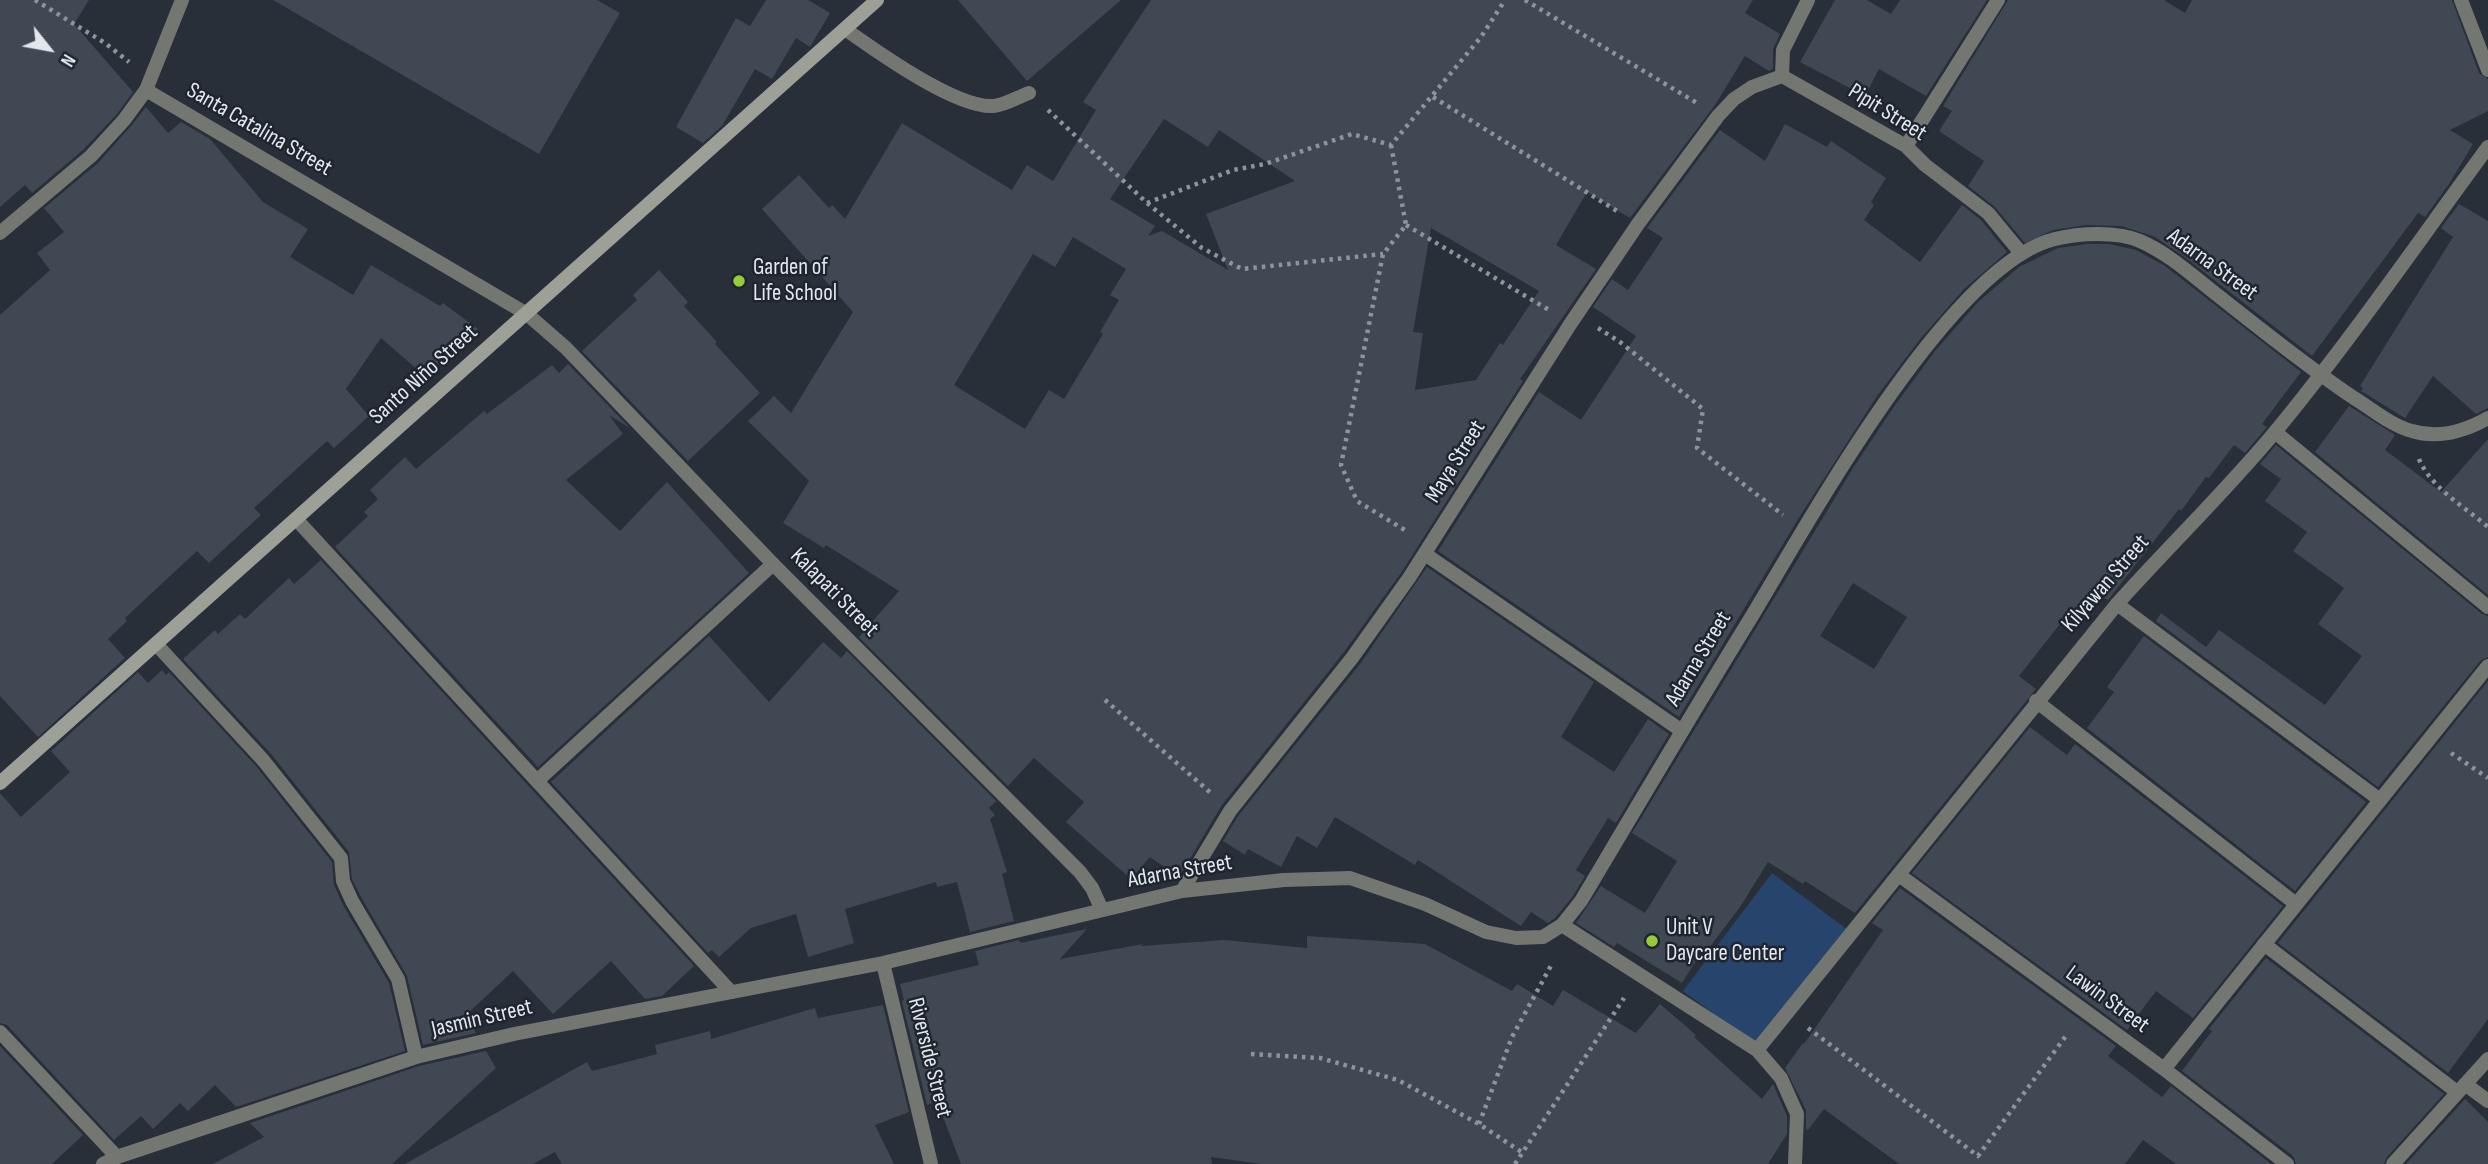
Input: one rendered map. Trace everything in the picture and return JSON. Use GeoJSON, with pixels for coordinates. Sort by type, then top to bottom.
{"type":"FeatureCollection","features":[{"type":"Feature","properties":{"kind":"main road","name":"Santo Niño Street"},"geometry":{"type":"LineString","coordinates":[[0,783],[877,0]]}},
{"type":"Feature","properties":{"kind":"street"},"geometry":{"type":"LineString","coordinates":[[0,233],[91,156],[124,120],[146,90],[182,0]]}},
{"type":"Feature","properties":{"kind":"street"},"geometry":{"type":"LineString","coordinates":[[1782,76],[1783,50],[1808,0]]}},
{"type":"Feature","properties":{"kind":"street"},"geometry":{"type":"LineString","coordinates":[[1906,146],[1998,0]]}},
{"type":"Feature","properties":{"kind":"street"},"geometry":{"type":"LineString","coordinates":[[2461,0],[2488,70]]}},
{"type":"Feature","properties":{"kind":"street"},"geometry":{"type":"LineString","coordinates":[[845,29],[879,53],[963,102],[996,106],[1029,93]]}},
{"type":"Feature","properties":{"kind":"street","name":"Maya Street"},"geometry":{"type":"LineString","coordinates":[[1182,891],[1230,811],[1352,658],[1425,554],[1574,318],[1638,224],[1718,116],[1734,99],[1752,87],[1782,76]]}},
{"type":"Feature","properties":{"kind":"street","name":"Pipit Street"},"geometry":{"type":"LineString","coordinates":[[1782,76],[1906,146],[1925,165],[1988,213],[2021,253]]}},
{"type":"Feature","properties":{"kind":"street","name":"Santa Catalina Street"},"geometry":{"type":"LineString","coordinates":[[146,90],[527,314]]}},
{"type":"Feature","properties":{"kind":"street","name":"Kilyawan Street"},"geometry":{"type":"LineString","coordinates":[[1757,1050],[2036,701],[2117,604],[2275,432],[2488,147]]}},
{"type":"Feature","properties":{"kind":"street","name":"Adarna Street"},"geometry":{"type":"LineString","coordinates":[[883,963],[1182,891],[1284,880],[1350,878],[1425,904],[1486,932],[1516,939],[1543,937],[1562,925],[1581,901],[1866,430],[1919,356],[1972,294],[2021,253],[2054,239],[2098,233],[2139,240],[2179,265],[2320,375],[2383,417],[2411,431],[2439,434],[2463,430],[2488,418]]}},
{"type":"Feature","properties":{"kind":"street","name":"Kalapati Street"},"geometry":{"type":"LineString","coordinates":[[527,314],[566,348],[773,564],[1080,872],[1092,888],[1102,910]]}},
{"type":"Feature","properties":{"kind":"street"},"geometry":{"type":"LineString","coordinates":[[2275,432],[2488,607]]}},
{"type":"Feature","properties":{"kind":"street"},"geometry":{"type":"LineString","coordinates":[[296,519],[731,992]]}},
{"type":"Feature","properties":{"kind":"street"},"geometry":{"type":"LineString","coordinates":[[1425,554],[1682,731]]}},
{"type":"Feature","properties":{"kind":"street"},"geometry":{"type":"LineString","coordinates":[[537,781],[773,564]]}},
{"type":"Feature","properties":{"kind":"street"},"geometry":{"type":"LineString","coordinates":[[2117,604],[2380,800]]}},
{"type":"Feature","properties":{"kind":"street"},"geometry":{"type":"LineString","coordinates":[[156,644],[263,760],[341,858],[343,881],[352,901],[398,978],[416,1057]]}},
{"type":"Feature","properties":{"kind":"street"},"geometry":{"type":"LineString","coordinates":[[2164,1069],[2488,666]]}},
{"type":"Feature","properties":{"kind":"street"},"geometry":{"type":"LineString","coordinates":[[2036,701],[2296,904]]}},
{"type":"Feature","properties":{"kind":"street","name":"Lawin Street"},"geometry":{"type":"LineString","coordinates":[[1899,875],[2164,1069],[2287,1164]]}},
{"type":"Feature","properties":{"kind":"street"},"geometry":{"type":"LineString","coordinates":[[1562,925],[1757,1050],[1781,1078],[1797,1114],[1795,1164]]}},
{"type":"Feature","properties":{"kind":"street"},"geometry":{"type":"LineString","coordinates":[[2264,944],[2461,1088],[2488,1101]]}},
{"type":"Feature","properties":{"kind":"street","name":"Jasmin Street"},"geometry":{"type":"LineString","coordinates":[[103,1164],[416,1057],[514,1034],[883,963]]}},
{"type":"Feature","properties":{"kind":"street","name":"Riverside Street"},"geometry":{"type":"LineString","coordinates":[[883,963],[931,1164]]}},
{"type":"Feature","properties":{"kind":"street"},"geometry":{"type":"LineString","coordinates":[[0,1032],[117,1157]]}},
{"type":"Feature","properties":{"kind":"street"},"geometry":{"type":"LineString","coordinates":[[2393,1164],[2488,1059]]}},
{"type":"Feature","properties":{"kind":"path"},"geometry":{"type":"LineString","coordinates":[[35,0],[128,60],[146,90]]}},
{"type":"Feature","properties":{"kind":"path"},"geometry":{"type":"LineString","coordinates":[[1391,145],[1481,37],[1505,0]]}},
{"type":"Feature","properties":{"kind":"path"},"geometry":{"type":"LineString","coordinates":[[1525,0],[1718,116]]}},
{"type":"Feature","properties":{"kind":"path"},"geometry":{"type":"LineString","coordinates":[[1029,93],[1147,203],[1202,248],[1242,269],[1383,254]]}},
{"type":"Feature","properties":{"kind":"path"},"geometry":{"type":"LineString","coordinates":[[1433,97],[1638,224]]}},
{"type":"Feature","properties":{"kind":"path"},"geometry":{"type":"LineString","coordinates":[[1147,203],[1233,170],[1265,164],[1352,134],[1391,145]]}},
{"type":"Feature","properties":{"kind":"path"},"geometry":{"type":"LineString","coordinates":[[1391,145],[1406,225],[1383,254],[1341,465],[1357,501],[1410,533],[1425,554]]}},
{"type":"Feature","properties":{"kind":"path"},"geometry":{"type":"LineString","coordinates":[[1406,225],[1620,342],[1703,409],[1697,448],[1804,531]]}},
{"type":"Feature","properties":{"kind":"path"},"geometry":{"type":"LineString","coordinates":[[2411,431],[2423,468],[2437,485],[2488,527]]}},
{"type":"Feature","properties":{"kind":"path"},"geometry":{"type":"LineString","coordinates":[[1105,700],[1230,811]]}},
{"type":"Feature","properties":{"kind":"path"},"geometry":{"type":"LineString","coordinates":[[2430,738],[2488,778]]}},
{"type":"Feature","properties":{"kind":"path"},"geometry":{"type":"LineString","coordinates":[[1479,1124],[1512,1037],[1561,949],[1562,925]]}},
{"type":"Feature","properties":{"kind":"path"},"geometry":{"type":"LineString","coordinates":[[1515,1164],[1640,974]]}},
{"type":"Feature","properties":{"kind":"path"},"geometry":{"type":"LineString","coordinates":[[1787,1013],[1978,1156],[2083,1011]]}},
{"type":"Feature","properties":{"kind":"path"},"geometry":{"type":"LineString","coordinates":[[1251,1054],[1320,1058],[1398,1080],[1479,1124],[1523,1153]]}},
{"type":"Feature","properties":{"kind":"shaded area"},"geometry":{"type":"Polygon","coordinates":[[[1772,873],[1848,930],[1760,1048],[1683,991],[1772,873]]]}},
{"type":"Feature","properties":{"kind":"building"},"geometry":{"type":"Polygon","coordinates":[[[0,0],[89,0],[74,24],[133,92],[117,114],[84,149],[32,193],[25,185],[0,207],[0,0]]]}},
{"type":"Feature","properties":{"kind":"building"},"geometry":{"type":"Polygon","coordinates":[[[273,0],[597,0],[620,13],[539,154],[273,0]]]}},
{"type":"Feature","properties":{"kind":"building"},"geometry":{"type":"Polygon","coordinates":[[[766,0],[808,0],[830,13],[810,47],[796,38],[772,79],[755,69],[722,126],[703,143],[676,127],[736,18],[750,26],[766,0]]]}},
{"type":"Feature","properties":{"kind":"building"},"geometry":{"type":"Polygon","coordinates":[[[958,0],[1121,0],[1027,81],[958,0]]]}},
{"type":"Feature","properties":{"kind":"building"},"geometry":{"type":"Polygon","coordinates":[[[1151,0],[1753,0],[1745,13],[1780,34],[1773,49],[1773,69],[1769,71],[1745,56],[1715,105],[1630,218],[1587,192],[1556,245],[1596,269],[1520,379],[1523,381],[1401,573],[1344,652],[1222,805],[1179,877],[1150,857],[1131,879],[1066,822],[1084,802],[1034,758],[1008,786],[859,637],[899,591],[826,545],[824,548],[783,523],[809,481],[748,421],[774,396],[791,413],[853,312],[762,209],[799,175],[829,208],[832,205],[845,219],[902,123],[1012,190],[1027,165],[1053,181],[1096,110],[1083,102],[1151,0]],[[1164,119],[1110,199],[1155,226],[1148,236],[1162,231],[1228,270],[1206,214],[1295,181],[1219,130],[1208,147],[1164,119]],[[1431,228],[1413,332],[1423,333],[1415,390],[1476,380],[1539,291],[1431,228]],[[1073,237],[1055,267],[1033,254],[954,385],[1025,429],[1049,390],[1064,399],[1103,334],[1100,332],[1119,300],[1110,295],[1126,269],[1073,237]]]}},
{"type":"Feature","properties":{"kind":"building"},"geometry":{"type":"Polygon","coordinates":[[[1835,0],[1867,0],[1891,14],[1900,0],[1987,0],[1926,96],[1879,69],[1865,96],[1800,62],[1835,0]]]}},
{"type":"Feature","properties":{"kind":"building"},"geometry":{"type":"Polygon","coordinates":[[[2008,0],[2164,0],[2185,13],[2192,0],[2452,0],[2479,73],[2488,79],[2488,111],[2450,130],[2473,144],[2449,184],[2425,217],[2418,213],[2312,356],[2155,237],[2122,226],[2086,225],[2053,230],[2025,243],[1995,207],[1968,186],[1984,161],[1939,131],[1952,111],[1943,106],[2008,0]]]}},
{"type":"Feature","properties":{"kind":"building"},"geometry":{"type":"Polygon","coordinates":[[[146,107],[168,133],[181,122],[210,139],[263,202],[308,229],[290,257],[353,295],[371,265],[440,306],[443,303],[478,329],[426,377],[381,338],[346,389],[369,416],[334,448],[327,441],[254,508],[261,515],[209,563],[197,551],[125,618],[127,621],[108,639],[125,658],[38,737],[0,696],[0,315],[50,270],[37,253],[64,232],[44,208],[98,163],[146,107]]]}},
{"type":"Feature","properties":{"kind":"building"},"geometry":{"type":"Polygon","coordinates":[[[1785,124],[1827,147],[1831,141],[1886,178],[1871,202],[1874,205],[1864,220],[1920,262],[1962,205],[1981,220],[2007,252],[1964,289],[1921,338],[1877,396],[1800,516],[1679,717],[1438,551],[1539,392],[1581,420],[1636,336],[1593,307],[1612,279],[1628,290],[1663,238],[1647,228],[1720,130],[1765,161],[1785,124]]]}},
{"type":"Feature","properties":{"kind":"building"},"geometry":{"type":"Polygon","coordinates":[[[2459,204],[2488,221],[2488,408],[2476,414],[2433,376],[2405,418],[2361,391],[2363,388],[2360,386],[2453,237],[2441,228],[2459,204]]]}},
{"type":"Feature","properties":{"kind":"building"},"geometry":{"type":"Polygon","coordinates":[[[2109,244],[2136,250],[2165,266],[2301,372],[2262,424],[2267,427],[2245,453],[2234,445],[2181,511],[2179,509],[2108,600],[2096,592],[2068,630],[2060,624],[2019,676],[2036,689],[1855,913],[1805,881],[1803,884],[1768,862],[1740,907],[1709,948],[1705,946],[1682,983],[1617,943],[1614,947],[1576,923],[1601,886],[1645,913],[1677,861],[1632,833],[1853,468],[1935,351],[1978,302],[2019,267],[2058,248],[2109,244]],[[1853,583],[1820,636],[1874,669],[1907,617],[1853,583]]]}},
{"type":"Feature","properties":{"kind":"building"},"geometry":{"type":"Polygon","coordinates":[[[659,270],[688,302],[684,306],[717,342],[715,344],[760,393],[688,461],[582,351],[637,300],[633,295],[659,270]]]}},
{"type":"Feature","properties":{"kind":"building"},"geometry":{"type":"Polygon","coordinates":[[[568,364],[630,428],[609,415],[623,434],[566,480],[620,531],[667,482],[749,573],[538,767],[335,547],[368,516],[364,512],[378,499],[370,490],[405,457],[416,469],[484,411],[487,414],[552,365],[559,373],[568,364]]]}},
{"type":"Feature","properties":{"kind":"building"},"geometry":{"type":"Polygon","coordinates":[[[2349,406],[2395,435],[2385,450],[2441,492],[2488,439],[2488,595],[2315,452],[2349,406]]]}},
{"type":"Feature","properties":{"kind":"building"},"geometry":{"type":"Polygon","coordinates":[[[2276,445],[2482,614],[2488,616],[2488,657],[2481,660],[2378,787],[2156,621],[2161,613],[2206,647],[2219,630],[2325,705],[2362,656],[2318,624],[2344,588],[2293,551],[2307,532],[2265,501],[2281,479],[2260,464],[2276,445]]]}},
{"type":"Feature","properties":{"kind":"building"},"geometry":{"type":"Polygon","coordinates":[[[321,560],[694,966],[662,996],[645,999],[611,961],[553,1014],[513,971],[466,1015],[476,1033],[423,1045],[407,976],[352,879],[349,852],[271,754],[183,659],[215,630],[218,634],[240,614],[245,619],[289,578],[294,584],[321,560]]]}},
{"type":"Feature","properties":{"kind":"building"},"geometry":{"type":"Polygon","coordinates":[[[1427,567],[1594,682],[1561,737],[1614,772],[1648,719],[1669,734],[1616,823],[1608,818],[1576,870],[1585,876],[1573,896],[1548,923],[1531,912],[1521,926],[1418,860],[1415,865],[1335,817],[1317,848],[1297,836],[1281,867],[1248,849],[1245,855],[1223,841],[1238,816],[1360,664],[1427,567]]]}},
{"type":"Feature","properties":{"kind":"building"},"geometry":{"type":"Polygon","coordinates":[[[709,636],[769,702],[823,642],[841,658],[847,651],[996,801],[989,808],[995,815],[990,819],[1007,872],[1002,874],[1014,921],[970,932],[957,882],[937,887],[936,882],[845,909],[854,943],[808,957],[796,914],[751,928],[719,957],[712,950],[708,953],[551,782],[709,636]]]}},
{"type":"Feature","properties":{"kind":"building"},"geometry":{"type":"Polygon","coordinates":[[[2144,636],[2366,802],[2295,891],[2087,728],[2114,692],[2107,687],[2144,636]]]}},
{"type":"Feature","properties":{"kind":"building"},"geometry":{"type":"Polygon","coordinates":[[[162,670],[166,675],[169,672],[256,766],[332,862],[334,885],[343,905],[389,983],[405,1051],[236,1107],[215,1085],[188,1111],[180,1103],[153,1129],[141,1116],[114,1140],[7,1025],[0,1023],[0,793],[21,817],[70,772],[51,751],[138,672],[148,683],[162,670]]]}},
{"type":"Feature","properties":{"kind":"building"},"geometry":{"type":"Polygon","coordinates":[[[2488,681],[2488,1019],[2448,1073],[2278,943],[2488,681]]]}},
{"type":"Feature","properties":{"kind":"building"},"geometry":{"type":"Polygon","coordinates":[[[2030,727],[2067,755],[2075,744],[2283,906],[2193,1018],[2156,991],[2127,1030],[1912,873],[2030,727]]]}},
{"type":"Feature","properties":{"kind":"building"},"geometry":{"type":"Polygon","coordinates":[[[1900,888],[2116,1046],[2108,1056],[2162,1097],[2171,1086],[2271,1164],[2176,1164],[2143,1140],[2125,1164],[1899,1164],[1824,1109],[1808,1130],[1806,1129],[1806,1110],[1785,1068],[1883,930],[1872,923],[1900,888]]]}},
{"type":"Feature","properties":{"kind":"building"},"geometry":{"type":"Polygon","coordinates":[[[1087,929],[1060,959],[1143,944],[1141,946],[1224,940],[1307,948],[1307,936],[1425,944],[1512,991],[1517,984],[1553,1006],[1563,990],[1636,1033],[1660,1004],[1762,1099],[1773,1084],[1787,1116],[1787,1134],[1768,1164],[1261,1164],[1211,1157],[1212,1164],[961,1164],[937,1101],[927,1105],[900,984],[979,965],[975,951],[1019,940],[1020,943],[1087,929]]]}},
{"type":"Feature","properties":{"kind":"building"},"geometry":{"type":"Polygon","coordinates":[[[2266,958],[2444,1094],[2386,1158],[2384,1164],[2296,1164],[2293,1156],[2182,1071],[2212,1031],[2209,1029],[2266,958]]]}},
{"type":"Feature","properties":{"kind":"building"},"geometry":{"type":"Polygon","coordinates":[[[883,1005],[909,1112],[875,1125],[894,1164],[562,1164],[555,1152],[533,1164],[405,1164],[587,1062],[592,1071],[657,1054],[655,1045],[710,1031],[711,1039],[815,1008],[818,1018],[883,1005]]]}},
{"type":"Feature","properties":{"kind":"building"},"geometry":{"type":"Polygon","coordinates":[[[0,1046],[83,1135],[52,1164],[0,1164],[0,1046]]]}},
{"type":"Feature","properties":{"kind":"building"},"geometry":{"type":"Polygon","coordinates":[[[486,1051],[496,1068],[392,1164],[213,1164],[264,1137],[250,1123],[419,1066],[486,1051]]]}},
{"type":"Feature","properties":{"kind":"building"},"geometry":{"type":"Polygon","coordinates":[[[2465,1099],[2488,1122],[2488,1164],[2406,1164],[2465,1099]]]}},
{"type":"Feature","properties":{"kind":"place","name":"Garden of Life School"},"geometry":{"type":"Point","coordinates":[739,281]}},
{"type":"Feature","properties":{"kind":"place","name":"Unit V Daycare Center"},"geometry":{"type":"Point","coordinates":[1652,941]}}]}
